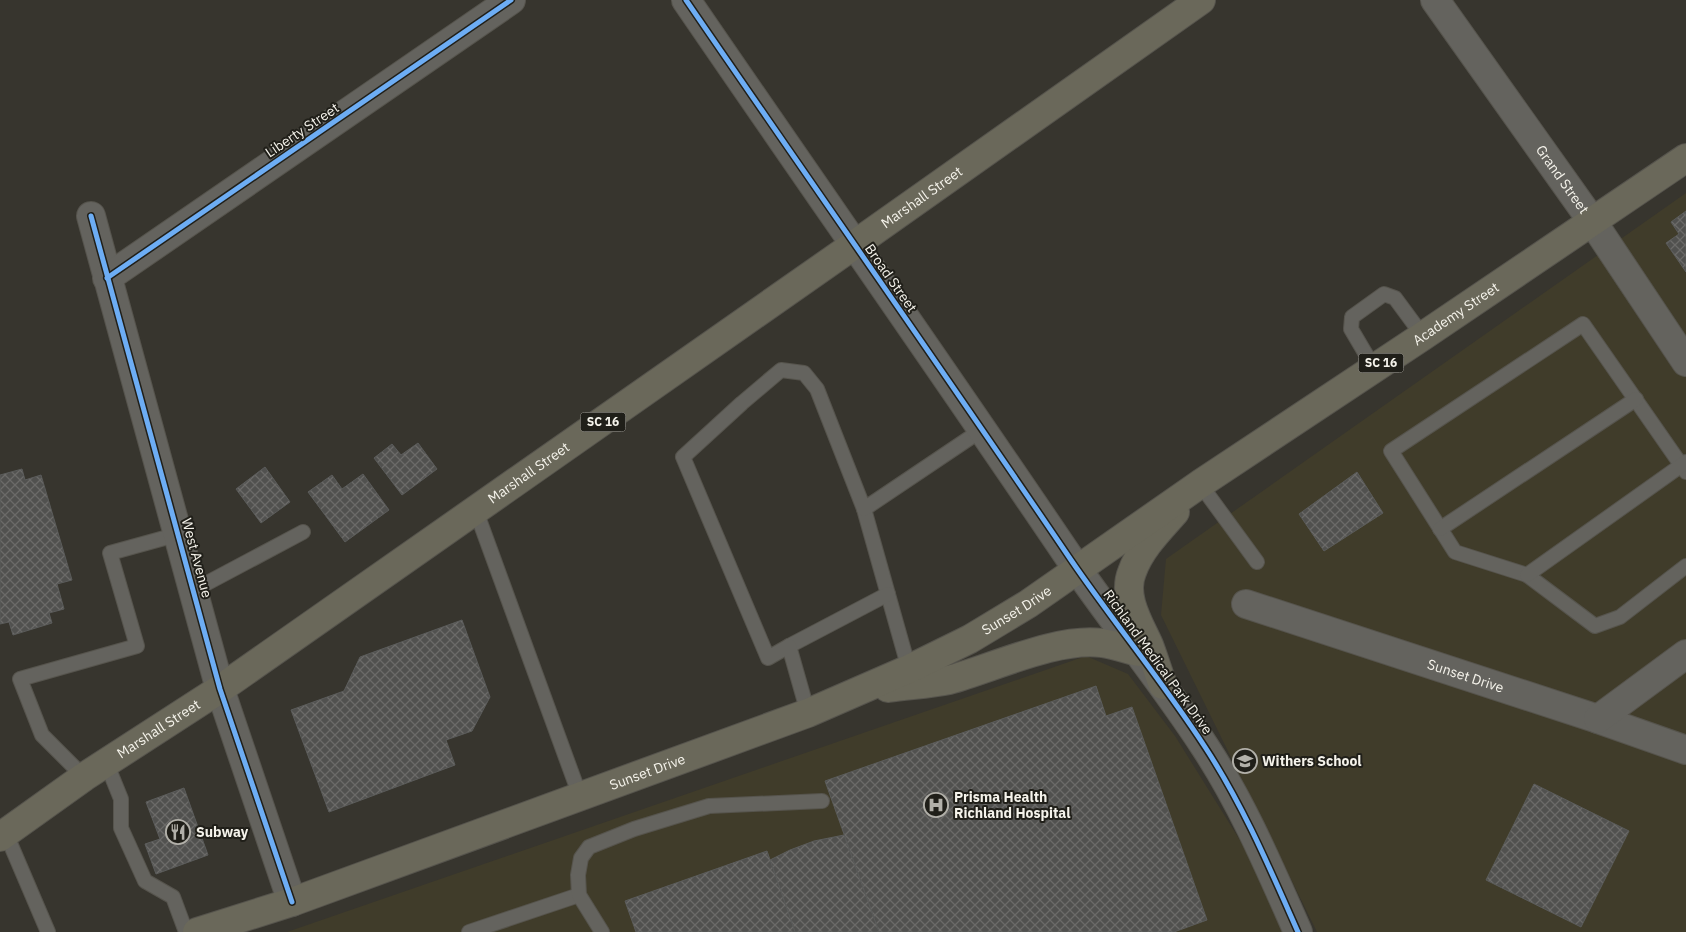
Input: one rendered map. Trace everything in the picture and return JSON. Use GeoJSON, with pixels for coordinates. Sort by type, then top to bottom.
{"type":"FeatureCollection","features":[{"type":"Feature","properties":{"kind":"main road","name":"Marshall Street"},"geometry":{"type":"LineString","coordinates":[[2,832],[220,689],[1201,0]]}},
{"type":"Feature","properties":{"kind":"main road","name":"Academy Street"},"geometry":{"type":"LineString","coordinates":[[1077,569],[1200,484],[1686,158]]}},
{"type":"Feature","properties":{"kind":"main road"},"geometry":{"type":"LineString","coordinates":[[1163,685],[1132,604],[1129,589],[1131,573],[1139,556],[1200,484]]}},
{"type":"Feature","properties":{"kind":"main road","name":"Sunset Drive"},"geometry":{"type":"LineString","coordinates":[[197,932],[292,902],[808,713],[910,669],[970,638],[1028,604],[1077,569]]}},
{"type":"Feature","properties":{"kind":"main road"},"geometry":{"type":"LineString","coordinates":[[857,692],[949,680],[1056,647],[1080,643],[1101,643],[1139,652]]}},
{"type":"Feature","properties":{"kind":"street","name":"Liberty Street"},"geometry":{"type":"LineString","coordinates":[[106,278],[511,0]]}},
{"type":"Feature","properties":{"kind":"street","name":"Broad Street"},"geometry":{"type":"LineString","coordinates":[[686,0],[983,429],[1077,569]]}},
{"type":"Feature","properties":{"kind":"street","name":"Grand Street"},"geometry":{"type":"LineString","coordinates":[[1435,0],[1592,221],[1686,362]]}},
{"type":"Feature","properties":{"kind":"street","name":"West Avenue"},"geometry":{"type":"LineString","coordinates":[[91,216],[106,278],[179,534],[220,689],[292,902]]}},
{"type":"Feature","properties":{"kind":"street","name":"Richland Medical Park Drive"},"geometry":{"type":"LineString","coordinates":[[1077,569],[1163,685],[1207,749],[1252,827],[1298,932]]}},
{"type":"Feature","properties":{"kind":"street","name":"Sunset Drive"},"geometry":{"type":"LineString","coordinates":[[1246,604],[1598,719],[1686,750]]}},
{"type":"Feature","properties":{"kind":"street"},"geometry":{"type":"LineString","coordinates":[[1598,719],[1686,654]]}},
{"type":"Feature","properties":{"kind":"lane"},"geometry":{"type":"LineString","coordinates":[[1374,368],[1351,329],[1352,317],[1384,294],[1395,298],[1423,336]]}},
{"type":"Feature","properties":{"kind":"lane"},"geometry":{"type":"LineString","coordinates":[[1527,575],[1685,466],[1583,324],[1391,451],[1455,552],[1527,575],[1595,626],[1620,617],[1686,566]]}},
{"type":"Feature","properties":{"kind":"lane"},"geometry":{"type":"LineString","coordinates":[[888,594],[768,658],[683,457],[781,370],[804,373],[817,389],[864,509],[910,669]]}},
{"type":"Feature","properties":{"kind":"lane"},"geometry":{"type":"LineString","coordinates":[[1440,529],[1636,399]]}},
{"type":"Feature","properties":{"kind":"lane"},"geometry":{"type":"LineString","coordinates":[[864,509],[983,429]]}},
{"type":"Feature","properties":{"kind":"lane"},"geometry":{"type":"LineString","coordinates":[[1200,484],[1257,562]]}},
{"type":"Feature","properties":{"kind":"lane"},"geometry":{"type":"LineString","coordinates":[[476,511],[580,796]]}},
{"type":"Feature","properties":{"kind":"lane"},"geometry":{"type":"LineString","coordinates":[[194,590],[303,532]]}},
{"type":"Feature","properties":{"kind":"lane"},"geometry":{"type":"LineString","coordinates":[[84,777],[42,735],[20,679],[137,646],[110,553],[179,534]]}},
{"type":"Feature","properties":{"kind":"lane"},"geometry":{"type":"LineString","coordinates":[[789,646],[808,713]]}},
{"type":"Feature","properties":{"kind":"lane"},"geometry":{"type":"LineString","coordinates":[[106,762],[121,799],[121,828],[145,881],[173,897],[186,932]]}},
{"type":"Feature","properties":{"kind":"lane"},"geometry":{"type":"LineString","coordinates":[[602,932],[579,895],[578,875],[581,858],[589,847],[634,829],[708,806],[822,801]]}},
{"type":"Feature","properties":{"kind":"lane"},"geometry":{"type":"LineString","coordinates":[[2,832],[48,932]]}},
{"type":"Feature","properties":{"kind":"lane"},"geometry":{"type":"LineString","coordinates":[[469,932],[579,895]]}},
{"type":"Feature","properties":{"kind":"shaded area"},"geometry":{"type":"Polygon","coordinates":[[[1686,193],[1686,932],[1317,932],[1161,615],[1166,559],[1686,193]]]}},
{"type":"Feature","properties":{"kind":"shaded area","name":"Prisma Health Richland Hospital"},"geometry":{"type":"Polygon","coordinates":[[[1086,656],[1128,674],[1175,736],[1261,874],[1282,932],[287,932],[1086,656]]]}},
{"type":"Feature","properties":{"kind":"building"},"geometry":{"type":"Polygon","coordinates":[[[1686,211],[1686,272],[1666,243],[1679,234],[1671,222],[1686,211]]]}},
{"type":"Feature","properties":{"kind":"building"},"geometry":{"type":"Polygon","coordinates":[[[418,443],[437,469],[402,495],[374,458],[392,444],[401,455],[418,443]]]}},
{"type":"Feature","properties":{"kind":"building"},"geometry":{"type":"Polygon","coordinates":[[[265,467],[290,502],[261,523],[236,489],[265,467]]]}},
{"type":"Feature","properties":{"kind":"building"},"geometry":{"type":"Polygon","coordinates":[[[22,469],[25,480],[41,475],[72,580],[57,584],[64,609],[49,613],[52,623],[13,635],[9,622],[0,624],[0,475],[22,469]]]}},
{"type":"Feature","properties":{"kind":"building"},"geometry":{"type":"Polygon","coordinates":[[[1357,472],[1383,513],[1324,551],[1299,514],[1357,472]]]}},
{"type":"Feature","properties":{"kind":"building"},"geometry":{"type":"Polygon","coordinates":[[[363,474],[389,510],[345,542],[308,492],[332,475],[342,489],[363,474]]]}},
{"type":"Feature","properties":{"kind":"building"},"geometry":{"type":"Polygon","coordinates":[[[462,620],[490,697],[472,731],[446,740],[455,765],[329,812],[291,710],[344,691],[360,657],[462,620]]]}},
{"type":"Feature","properties":{"kind":"building"},"geometry":{"type":"Polygon","coordinates":[[[1096,686],[1106,716],[1132,707],[1207,920],[1174,932],[879,932],[825,781],[1096,686]]]}},
{"type":"Feature","properties":{"kind":"building"},"geometry":{"type":"Polygon","coordinates":[[[1534,784],[1629,831],[1581,927],[1486,880],[1534,784]]]}},
{"type":"Feature","properties":{"kind":"building"},"geometry":{"type":"Polygon","coordinates":[[[184,788],[208,855],[156,874],[145,844],[160,839],[146,802],[184,788]]]}},
{"type":"Feature","properties":{"kind":"building"},"geometry":{"type":"Polygon","coordinates":[[[844,835],[879,932],[795,932],[770,860],[814,841],[844,835]]]}},
{"type":"Feature","properties":{"kind":"building"},"geometry":{"type":"Polygon","coordinates":[[[767,851],[795,932],[636,932],[625,901],[767,851]]]}},
{"type":"Feature","properties":{"kind":"cycle path"},"geometry":{"type":"LineString","coordinates":[[107,278],[511,0]]}},
{"type":"Feature","properties":{"kind":"cycle path"},"geometry":{"type":"LineString","coordinates":[[686,0],[1071,560],[1205,747],[1244,814],[1298,932]]}},
{"type":"Feature","properties":{"kind":"cycle path"},"geometry":{"type":"LineString","coordinates":[[91,216],[220,689],[292,902]]}},
{"type":"Feature","properties":{"kind":"place","name":"Withers School"},"geometry":{"type":"Point","coordinates":[1245,761]}},
{"type":"Feature","properties":{"kind":"place","name":"Prisma Health Richland Hospital"},"geometry":{"type":"Point","coordinates":[936,805]}},
{"type":"Feature","properties":{"kind":"place","name":"Subway"},"geometry":{"type":"Point","coordinates":[178,832]}}]}
